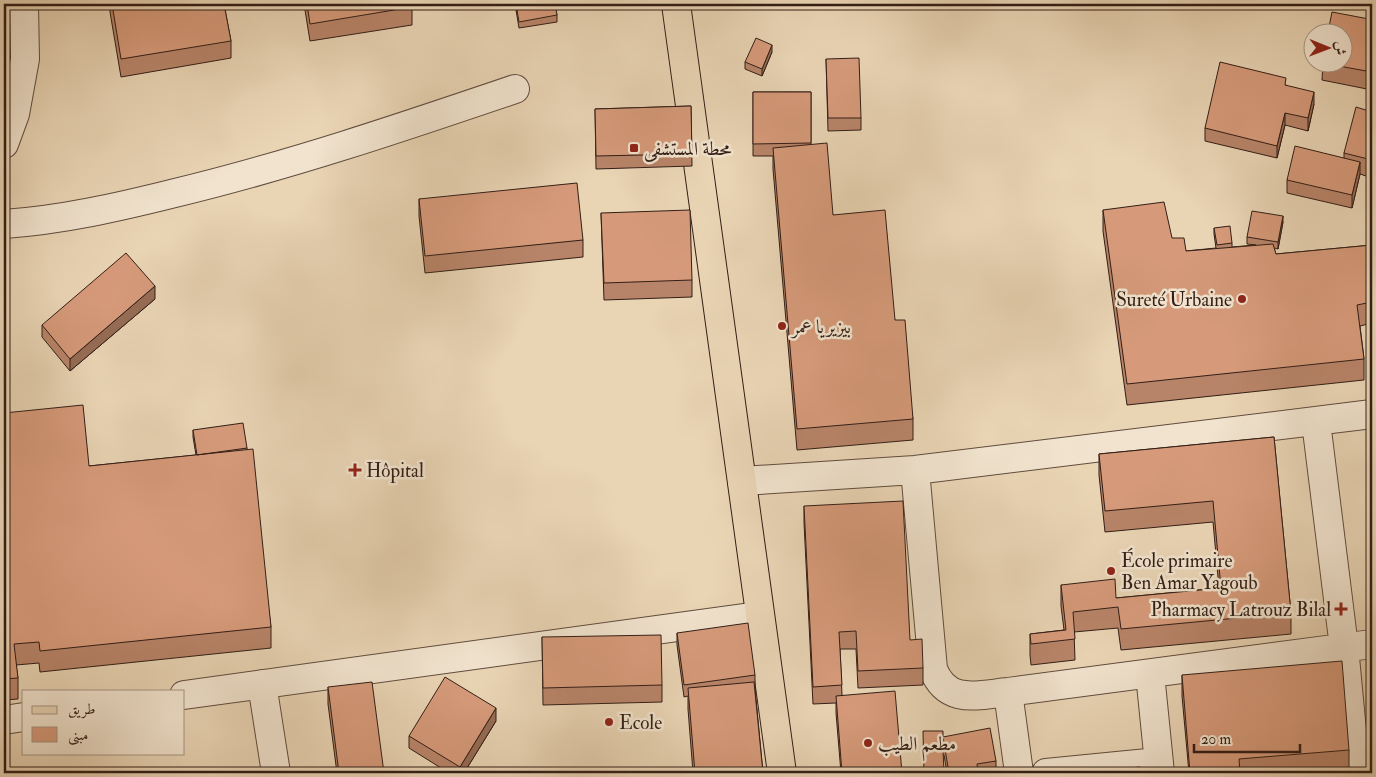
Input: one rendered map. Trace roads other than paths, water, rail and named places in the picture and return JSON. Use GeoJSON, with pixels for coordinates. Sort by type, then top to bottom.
{"type":"FeatureCollection","features":[{"type":"Feature","properties":{"kind":"main road"},"geometry":{"type":"LineString","coordinates":[[676,4],[712,279],[742,481],[758,616],[782,773]]}},
{"type":"Feature","properties":{"kind":"street"},"geometry":{"type":"LineString","coordinates":[[4,144],[15,114],[26,59],[24,4]]}},
{"type":"Feature","properties":{"kind":"street"},"geometry":{"type":"LineString","coordinates":[[4,224],[39,222],[117,206],[252,174],[395,130],[515,89]]}},
{"type":"Feature","properties":{"kind":"street"},"geometry":{"type":"LineString","coordinates":[[742,481],[915,470],[1372,414]]}},
{"type":"Feature","properties":{"kind":"street"},"geometry":{"type":"LineString","coordinates":[[1316,422],[1344,648],[1356,773]]}},
{"type":"Feature","properties":{"kind":"street"},"geometry":{"type":"LineString","coordinates":[[915,470],[932,659],[936,677],[941,685],[958,694],[1008,692],[1372,644]]}},
{"type":"Feature","properties":{"kind":"street"},"geometry":{"type":"LineString","coordinates":[[185,695],[758,616]]}},
{"type":"Feature","properties":{"kind":"street"},"geometry":{"type":"LineString","coordinates":[[1046,773],[1159,768],[1150,674]]}},
{"type":"Feature","properties":{"kind":"street"},"geometry":{"type":"LineString","coordinates":[[262,684],[276,773]]}},
{"type":"Feature","properties":{"kind":"street"},"geometry":{"type":"LineString","coordinates":[[1008,692],[1019,773]]}},
{"type":"Feature","properties":{"kind":"street"},"geometry":{"type":"LineString","coordinates":[[4,720],[22,717]]}},
{"type":"Feature","properties":{"kind":"place","name":"محطة المستشفى"},"geometry":{"type":"Point","coordinates":[634,148]}},
{"type":"Feature","properties":{"kind":"place","name":"Sureté Urbaine"},"geometry":{"type":"Point","coordinates":[1242,299]}},
{"type":"Feature","properties":{"kind":"place","name":"بيزيريا عمر"},"geometry":{"type":"Point","coordinates":[782,326]}},
{"type":"Feature","properties":{"kind":"place","name":"Hôpital"},"geometry":{"type":"Point","coordinates":[355,470]}},
{"type":"Feature","properties":{"kind":"place","name":"École primaire Ben Amar Yagoub"},"geometry":{"type":"Point","coordinates":[1111,571]}},
{"type":"Feature","properties":{"kind":"place","name":"Pharmacy Latrouz Bilal"},"geometry":{"type":"Point","coordinates":[1341,609]}},
{"type":"Feature","properties":{"kind":"place","name":"Ecole"},"geometry":{"type":"Point","coordinates":[609,722]}},
{"type":"Feature","properties":{"kind":"place","name":"مطعم الطيب"},"geometry":{"type":"Point","coordinates":[868,743]}}]}
